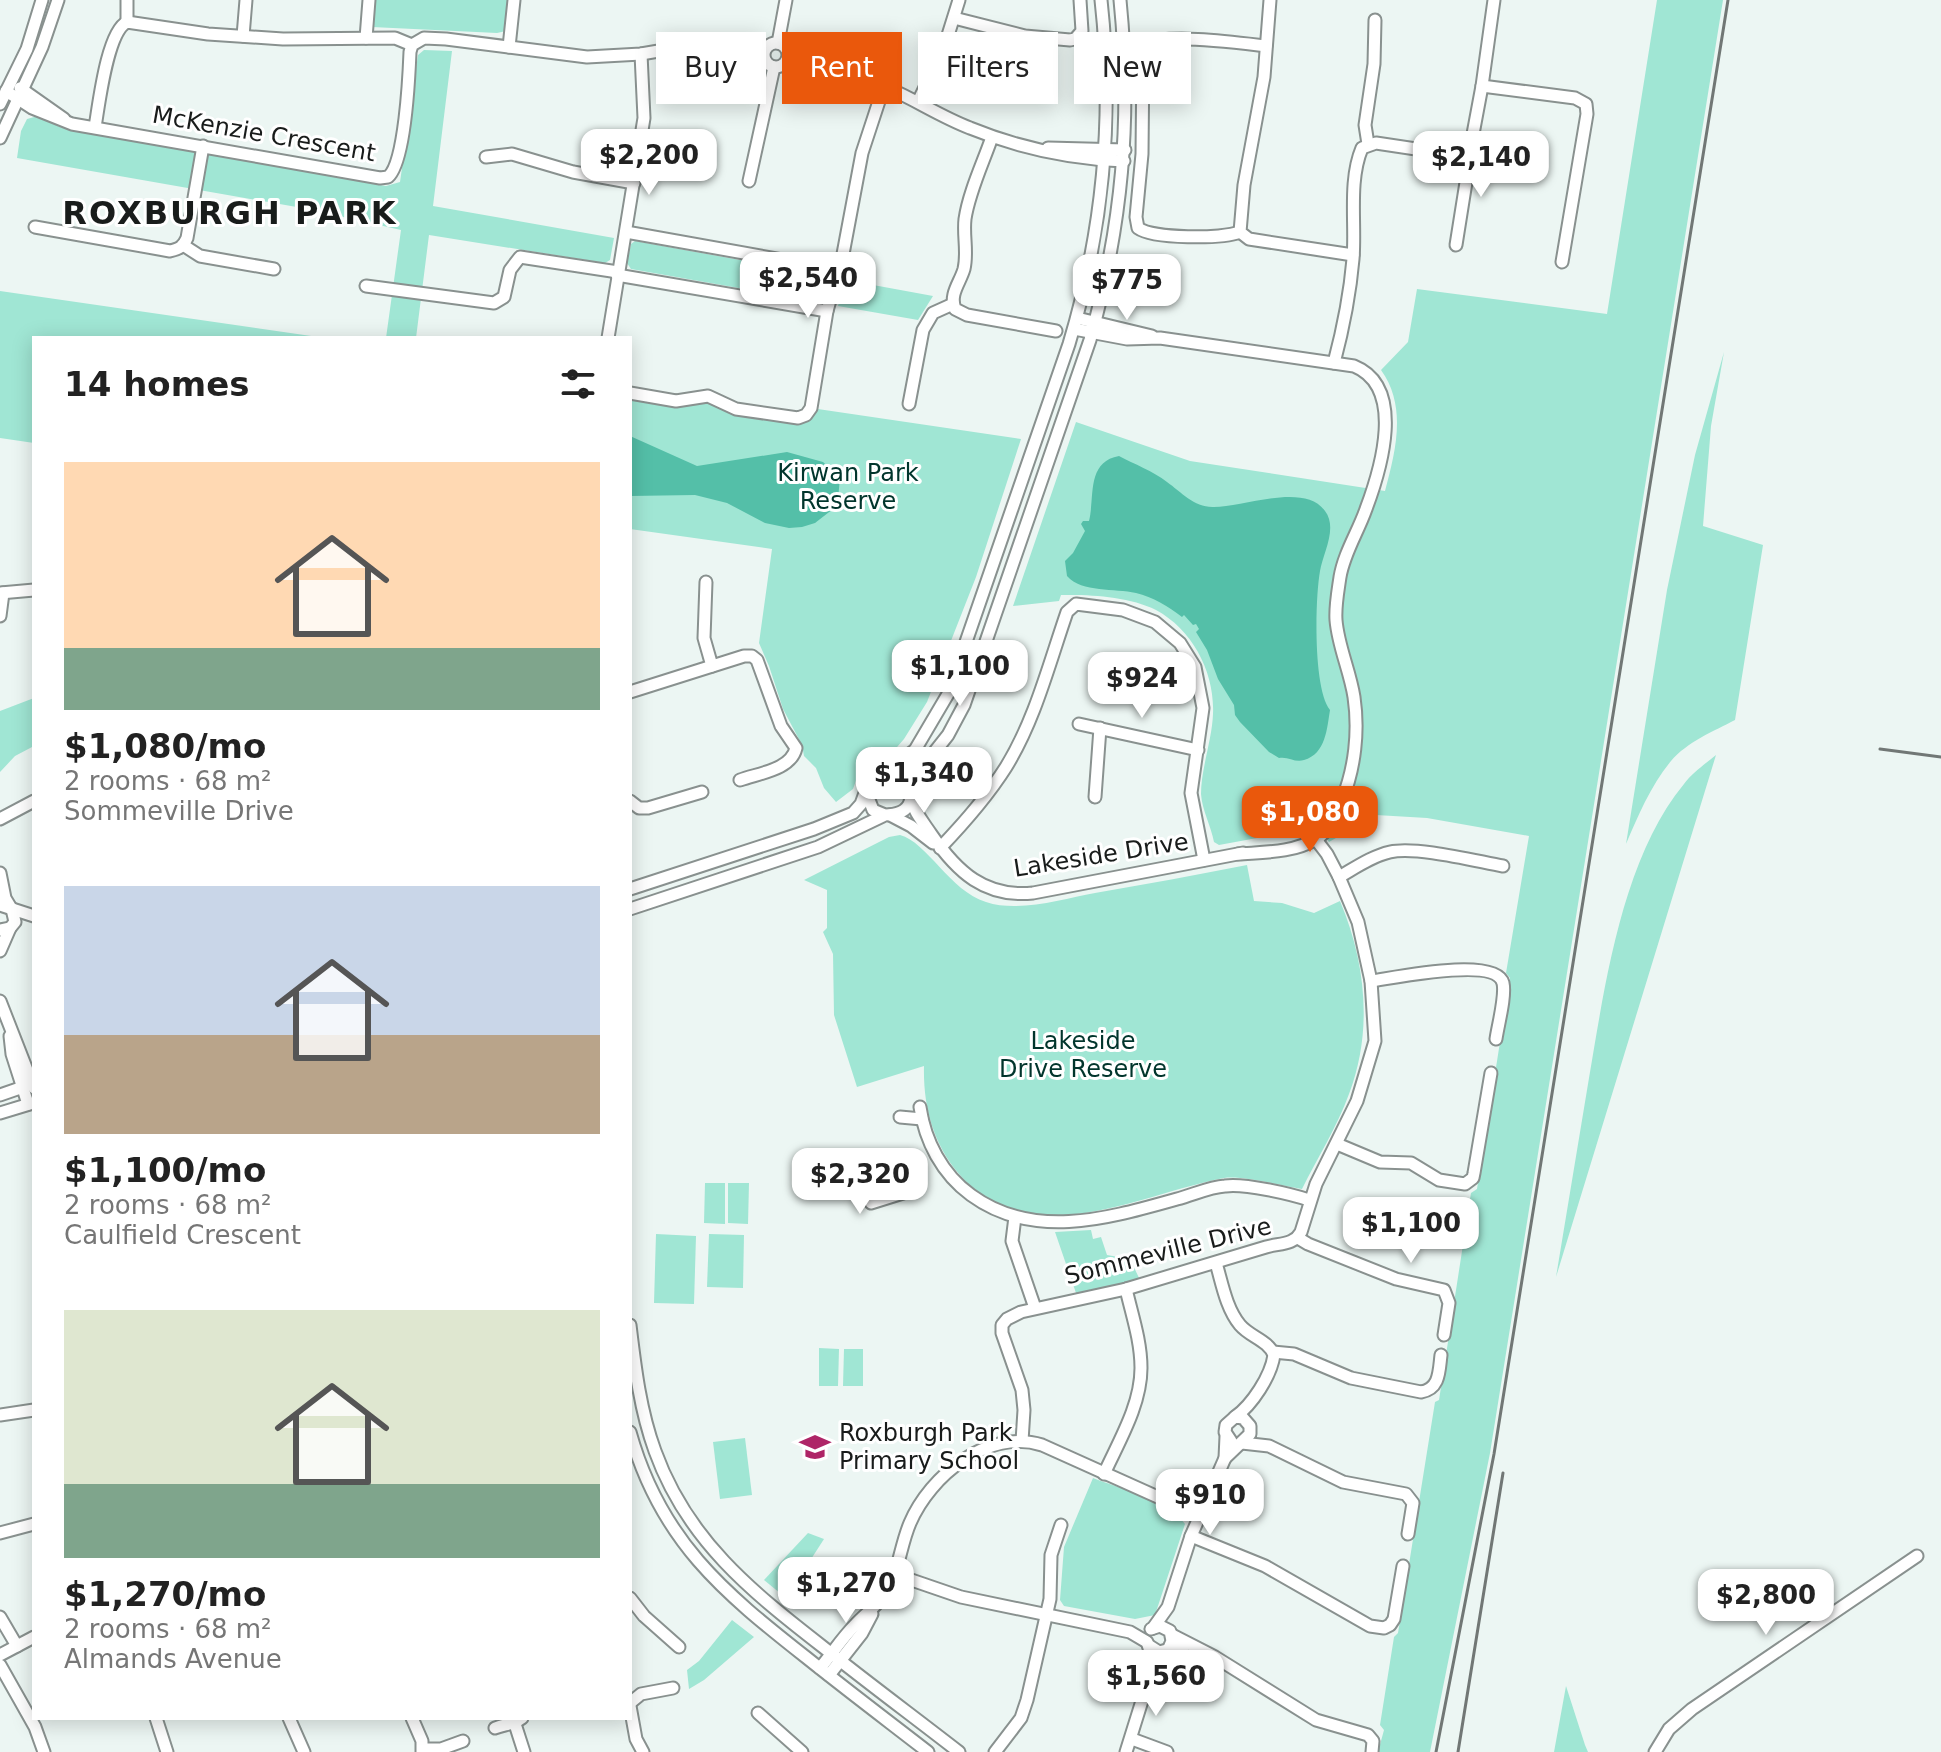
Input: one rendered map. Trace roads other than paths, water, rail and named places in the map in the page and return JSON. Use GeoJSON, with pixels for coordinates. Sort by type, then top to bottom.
{"type":"FeatureCollection","features":[{"type":"Feature","properties":{"kind":"street"},"geometry":{"type":"LineString","coordinates":[[0,104],[27,49],[42,0]]}},
{"type":"Feature","properties":{"kind":"street"},"geometry":{"type":"LineString","coordinates":[[0,138],[23,90],[58,0]]}},
{"type":"Feature","properties":{"kind":"street"},"geometry":{"type":"LineString","coordinates":[[95,127],[118,30],[127,22],[127,0]]}},
{"type":"Feature","properties":{"kind":"street"},"geometry":{"type":"LineString","coordinates":[[243,36],[246,0]]}},
{"type":"Feature","properties":{"kind":"street"},"geometry":{"type":"LineString","coordinates":[[366,38],[369,0]]}},
{"type":"Feature","properties":{"kind":"street"},"geometry":{"type":"LineString","coordinates":[[509,47],[514,0]]}},
{"type":"Feature","properties":{"kind":"street"},"geometry":{"type":"LineString","coordinates":[[778,43],[786,0]]}},
{"type":"Feature","properties":{"kind":"street"},"geometry":{"type":"LineString","coordinates":[[949,32],[959,0]]}},
{"type":"Feature","properties":{"kind":"street"},"geometry":{"type":"LineString","coordinates":[[954,18],[1025,36],[1070,40],[1082,31],[1080,0]]}},
{"type":"Feature","properties":{"kind":"street"},"geometry":{"type":"LineString","coordinates":[[632,888],[814,829],[853,813],[861,804],[872,778],[915,750],[933,723],[948,694],[987,585],[1076,323],[1094,252],[1105,155],[1106,59],[1101,0]]}},
{"type":"Feature","properties":{"kind":"street"},"geometry":{"type":"LineString","coordinates":[[632,908],[818,847],[903,809],[929,759],[948,735],[964,705],[1094,328],[1113,246],[1124,156],[1125,70],[1120,0]]}},
{"type":"Feature","properties":{"kind":"street"},"geometry":{"type":"LineString","coordinates":[[1240,232],[1244,185],[1261,98],[1270,0]]}},
{"type":"Feature","properties":{"kind":"street"},"geometry":{"type":"LineString","coordinates":[[1334,363],[1343,326],[1353,255],[1355,180],[1362,148],[1368,144],[1464,154],[1470,150],[1494,0]]}},
{"type":"Feature","properties":{"kind":"street"},"geometry":{"type":"LineString","coordinates":[[1368,144],[1365,125],[1374,64],[1375,20]]}},
{"type":"Feature","properties":{"kind":"street"},"geometry":{"type":"LineString","coordinates":[[127,22],[243,36],[298,39],[395,38],[412,45],[424,38],[587,57],[656,51]]}},
{"type":"Feature","properties":{"kind":"street"},"geometry":{"type":"LineString","coordinates":[[1240,232],[1222,237],[1149,233],[1138,228],[1143,53],[1146,44],[1156,41],[1196,40],[1266,46]]}},
{"type":"Feature","properties":{"kind":"street","name":"McKenzie Crescent"},"geometry":{"type":"LineString","coordinates":[[8,87],[18,101],[72,124],[380,178],[388,177],[396,165],[412,45]]}},
{"type":"Feature","properties":{"kind":"street"},"geometry":{"type":"LineString","coordinates":[[766,49],[769,45],[782,45]]}},
{"type":"Feature","properties":{"kind":"street"},"geometry":{"type":"LineString","coordinates":[[608,336],[644,118],[641,54]]}},
{"type":"Feature","properties":{"kind":"street"},"geometry":{"type":"LineString","coordinates":[[766,59],[774,67],[782,65]]}},
{"type":"Feature","properties":{"kind":"street"},"geometry":{"type":"LineString","coordinates":[[749,181],[774,67]]}},
{"type":"Feature","properties":{"kind":"street"},"geometry":{"type":"LineString","coordinates":[[1482,86],[1575,98],[1586,104],[1587,114],[1562,262]]}},
{"type":"Feature","properties":{"kind":"street","name":"McKenzie Crescent"},"geometry":{"type":"LineString","coordinates":[[8,87],[23,90],[72,124]]}},
{"type":"Feature","properties":{"kind":"street"},"geometry":{"type":"LineString","coordinates":[[902,94],[918,102]]}},
{"type":"Feature","properties":{"kind":"street"},"geometry":{"type":"LineString","coordinates":[[632,393],[676,401],[708,396],[736,409],[798,418],[806,415],[811,408],[827,311],[839,270],[862,153],[878,104]]}},
{"type":"Feature","properties":{"kind":"street"},"geometry":{"type":"LineString","coordinates":[[922,104],[992,137],[1072,158],[1124,156]]}},
{"type":"Feature","properties":{"kind":"street"},"geometry":{"type":"LineString","coordinates":[[992,137],[965,218],[966,254],[963,272],[952,297],[953,304],[955,309],[967,315],[1056,331]]}},
{"type":"Feature","properties":{"kind":"street"},"geometry":{"type":"LineString","coordinates":[[183,245],[203,146]]}},
{"type":"Feature","properties":{"kind":"street"},"geometry":{"type":"LineString","coordinates":[[486,157],[512,154],[573,172],[634,183]]}},
{"type":"Feature","properties":{"kind":"street"},"geometry":{"type":"LineString","coordinates":[[1456,245],[1467,176],[1464,154]]}},
{"type":"Feature","properties":{"kind":"street"},"geometry":{"type":"LineString","coordinates":[[35,227],[170,251],[183,245]]}},
{"type":"Feature","properties":{"kind":"street"},"geometry":{"type":"LineString","coordinates":[[626,232],[839,270]]}},
{"type":"Feature","properties":{"kind":"street"},"geometry":{"type":"LineString","coordinates":[[1240,232],[1249,239],[1353,255]]}},
{"type":"Feature","properties":{"kind":"street"},"geometry":{"type":"LineString","coordinates":[[183,245],[200,256],[274,269]]}},
{"type":"Feature","properties":{"kind":"street"},"geometry":{"type":"LineString","coordinates":[[366,286],[494,303],[504,297],[510,270],[520,257],[827,311]]}},
{"type":"Feature","properties":{"kind":"street"},"geometry":{"type":"LineString","coordinates":[[909,404],[923,330],[933,313],[953,304]]}},
{"type":"Feature","properties":{"kind":"street"},"geometry":{"type":"LineString","coordinates":[[1076,323],[1094,328],[1132,329],[1160,338],[1354,366],[1371,376],[1383,393],[1386,414],[1374,487],[1347,551],[1337,596],[1336,620],[1354,698],[1355,746],[1344,794],[1328,818],[1309,838]]}},
{"type":"Feature","properties":{"kind":"street"},"geometry":{"type":"LineString","coordinates":[[706,582],[704,638],[712,666]]}},
{"type":"Feature","properties":{"kind":"street"},"geometry":{"type":"LineString","coordinates":[[0,616],[1,593],[32,590]]}},
{"type":"Feature","properties":{"kind":"street"},"geometry":{"type":"LineString","coordinates":[[940,848],[973,812],[1007,765],[1036,702],[1067,612],[1076,604],[1140,614],[1169,631],[1195,667],[1202,695],[1203,719],[1192,778],[1191,808],[1201,834],[1204,860]]}},
{"type":"Feature","properties":{"kind":"street"},"geometry":{"type":"LineString","coordinates":[[632,691],[752,656],[760,665],[781,726],[796,748],[794,758],[787,764],[740,780]]}},
{"type":"Feature","properties":{"kind":"street"},"geometry":{"type":"LineString","coordinates":[[1079,724],[1198,750]]}},
{"type":"Feature","properties":{"kind":"street"},"geometry":{"type":"LineString","coordinates":[[1095,797],[1100,728]]}},
{"type":"Feature","properties":{"kind":"street"},"geometry":{"type":"LineString","coordinates":[[886,771],[893,771],[905,779],[910,794]]}},
{"type":"Feature","properties":{"kind":"street"},"geometry":{"type":"LineString","coordinates":[[632,804],[648,808],[702,792]]}},
{"type":"Feature","properties":{"kind":"street"},"geometry":{"type":"LineString","coordinates":[[866,792],[873,810],[887,815]]}},
{"type":"Feature","properties":{"kind":"street","name":"Lakeside Drive"},"geometry":{"type":"LineString","coordinates":[[910,794],[920,819],[940,848],[969,879],[1012,894],[1033,893],[1309,838]]}},
{"type":"Feature","properties":{"kind":"street"},"geometry":{"type":"LineString","coordinates":[[0,819],[32,802]]}},
{"type":"Feature","properties":{"kind":"street","name":"Lakeside Drive"},"geometry":{"type":"LineString","coordinates":[[887,815],[911,826],[940,848]]}},
{"type":"Feature","properties":{"kind":"street","name":"Sommeville Drive"},"geometry":{"type":"LineString","coordinates":[[1022,1441],[1022,1390],[1006,1348],[1002,1328],[1007,1319],[1035,1308],[1126,1289],[1298,1238],[1309,1200],[1364,1080],[1373,1027],[1371,981],[1358,922],[1339,877],[1309,838]]}},
{"type":"Feature","properties":{"kind":"street"},"geometry":{"type":"LineString","coordinates":[[1339,877],[1374,857],[1392,851],[1503,866]]}},
{"type":"Feature","properties":{"kind":"street"},"geometry":{"type":"LineString","coordinates":[[0,882],[15,918],[7,928],[0,951]]}},
{"type":"Feature","properties":{"kind":"street"},"geometry":{"type":"LineString","coordinates":[[8,907],[32,916]]}},
{"type":"Feature","properties":{"kind":"street"},"geometry":{"type":"LineString","coordinates":[[7,928],[32,918]]}},
{"type":"Feature","properties":{"kind":"street"},"geometry":{"type":"LineString","coordinates":[[1371,981],[1464,969],[1497,974],[1504,988],[1496,1039]]}},
{"type":"Feature","properties":{"kind":"street"},"geometry":{"type":"LineString","coordinates":[[0,1113],[31,1103],[31,1086],[12,1054],[9,1028],[1,1009]]}},
{"type":"Feature","properties":{"kind":"street"},"geometry":{"type":"LineString","coordinates":[[1337,1144],[1380,1162],[1411,1163],[1439,1180],[1465,1184],[1473,1178],[1491,1073]]}},
{"type":"Feature","properties":{"kind":"street"},"geometry":{"type":"LineString","coordinates":[[0,1095],[31,1086]]}},
{"type":"Feature","properties":{"kind":"street"},"geometry":{"type":"LineString","coordinates":[[900,1117],[921,1113],[935,1153],[954,1180],[978,1200],[1015,1217],[1046,1222],[1089,1220],[1225,1186],[1309,1200]]}},
{"type":"Feature","properties":{"kind":"street"},"geometry":{"type":"LineString","coordinates":[[859,1164],[871,1203],[903,1193]]}},
{"type":"Feature","properties":{"kind":"street"},"geometry":{"type":"LineString","coordinates":[[1015,1217],[1012,1241],[1035,1308]]}},
{"type":"Feature","properties":{"kind":"street"},"geometry":{"type":"LineString","coordinates":[[1298,1238],[1396,1279],[1444,1290],[1449,1303],[1444,1335]]}},
{"type":"Feature","properties":{"kind":"street"},"geometry":{"type":"LineString","coordinates":[[1151,1672],[1148,1645],[1151,1629],[1168,1607],[1191,1536],[1225,1458],[1226,1425],[1251,1401],[1273,1361],[1273,1352],[1268,1345],[1248,1333],[1236,1320],[1216,1263]]}},
{"type":"Feature","properties":{"kind":"street"},"geometry":{"type":"LineString","coordinates":[[1104,1474],[1131,1414],[1141,1371],[1140,1348],[1126,1289]]}},
{"type":"Feature","properties":{"kind":"street"},"geometry":{"type":"LineString","coordinates":[[632,1338],[643,1410],[654,1450],[689,1519],[719,1559],[757,1595],[959,1752]]}},
{"type":"Feature","properties":{"kind":"street"},"geometry":{"type":"LineString","coordinates":[[1273,1352],[1294,1354],[1323,1368],[1364,1381],[1421,1392],[1435,1385],[1441,1355]]}},
{"type":"Feature","properties":{"kind":"street"},"geometry":{"type":"LineString","coordinates":[[1225,1458],[1250,1434],[1251,1401]]}},
{"type":"Feature","properties":{"kind":"street"},"geometry":{"type":"LineString","coordinates":[[0,1415],[32,1410]]}},
{"type":"Feature","properties":{"kind":"street"},"geometry":{"type":"LineString","coordinates":[[1235,1417],[1243,1418],[1269,1446],[1343,1482],[1406,1494],[1413,1503],[1408,1534]]}},
{"type":"Feature","properties":{"kind":"street"},"geometry":{"type":"LineString","coordinates":[[1226,1436],[1232,1442],[1269,1446]]}},
{"type":"Feature","properties":{"kind":"street"},"geometry":{"type":"LineString","coordinates":[[825,1672],[854,1626],[887,1592],[914,1515],[936,1483],[971,1456],[998,1444],[1022,1441],[1042,1445],[1200,1516]]}},
{"type":"Feature","properties":{"kind":"street"},"geometry":{"type":"LineString","coordinates":[[654,1450],[632,1459],[642,1470],[678,1537],[711,1578],[761,1622],[928,1752]]}},
{"type":"Feature","properties":{"kind":"street"},"geometry":{"type":"LineString","coordinates":[[0,1533],[32,1525]]}},
{"type":"Feature","properties":{"kind":"street"},"geometry":{"type":"LineString","coordinates":[[995,1752],[1021,1718],[1047,1615],[1052,1585],[1051,1555],[1061,1525]]}},
{"type":"Feature","properties":{"kind":"street"},"geometry":{"type":"LineString","coordinates":[[1191,1536],[1265,1566],[1360,1621],[1378,1627],[1390,1625],[1394,1619],[1403,1566]]}},
{"type":"Feature","properties":{"kind":"street"},"geometry":{"type":"LineString","coordinates":[[1655,1752],[1669,1729],[1692,1709],[1917,1556]]}},
{"type":"Feature","properties":{"kind":"street"},"geometry":{"type":"LineString","coordinates":[[894,1574],[961,1597],[1130,1632],[1160,1626],[1316,1720],[1368,1735],[1373,1741],[1372,1752]]}},
{"type":"Feature","properties":{"kind":"street"},"geometry":{"type":"LineString","coordinates":[[632,1601],[644,1616],[679,1647]]}},
{"type":"Feature","properties":{"kind":"street"},"geometry":{"type":"LineString","coordinates":[[1126,1752],[1151,1672],[1167,1649],[1171,1633],[1168,1607]]}},
{"type":"Feature","properties":{"kind":"street"},"geometry":{"type":"LineString","coordinates":[[0,1617],[17,1646]]}},
{"type":"Feature","properties":{"kind":"street"},"geometry":{"type":"LineString","coordinates":[[1130,1632],[1155,1651],[1189,1645]]}},
{"type":"Feature","properties":{"kind":"street"},"geometry":{"type":"LineString","coordinates":[[0,1655],[32,1638]]}},
{"type":"Feature","properties":{"kind":"street"},"geometry":{"type":"LineString","coordinates":[[0,1665],[23,1705],[44,1752]]}},
{"type":"Feature","properties":{"kind":"street"},"geometry":{"type":"LineString","coordinates":[[632,1702],[641,1694],[673,1688]]}},
{"type":"Feature","properties":{"kind":"street"},"geometry":{"type":"LineString","coordinates":[[758,1713],[802,1752]]}},
{"type":"Feature","properties":{"kind":"street"},"geometry":{"type":"LineString","coordinates":[[632,1716],[636,1739],[643,1752]]}},
{"type":"Feature","properties":{"kind":"street"},"geometry":{"type":"LineString","coordinates":[[157,1720],[167,1752]]}},
{"type":"Feature","properties":{"kind":"street"},"geometry":{"type":"LineString","coordinates":[[290,1720],[304,1752]]}},
{"type":"Feature","properties":{"kind":"street"},"geometry":{"type":"LineString","coordinates":[[413,1720],[423,1750],[441,1749],[463,1741]]}},
{"type":"Feature","properties":{"kind":"street"},"geometry":{"type":"LineString","coordinates":[[495,1728],[518,1721],[524,1752]]}},
{"type":"Feature","properties":{"kind":"street"},"geometry":{"type":"LineString","coordinates":[[1132,1739],[1167,1752]]}},
{"type":"Feature","properties":{"kind":"railway"},"geometry":{"type":"LineString","coordinates":[[1436,1752],[1494,1454],[1728,0]]}},
{"type":"Feature","properties":{"kind":"railway"},"geometry":{"type":"LineString","coordinates":[[1880,749],[1941,757]]}},
{"type":"Feature","properties":{"kind":"railway"},"geometry":{"type":"LineString","coordinates":[[1458,1752],[1503,1473]]}},
{"type":"Feature","properties":{"kind":"place","name":"Roxburgh Park Primary School"},"geometry":{"type":"Point","coordinates":[815,1447]}},
{"type":"Feature","properties":{"kind":"district","name":"ROXBURGH PARK"},"geometry":{"type":"Point","coordinates":[230,213]}},
{"type":"Feature","properties":{"kind":"park label","name":"Kirwan Park Reserve"},"geometry":{"type":"Point","coordinates":[848,487]}},
{"type":"Feature","properties":{"kind":"park label","name":"Lakeside Drive Reserve"},"geometry":{"type":"Point","coordinates":[1083,1055]}}]}
